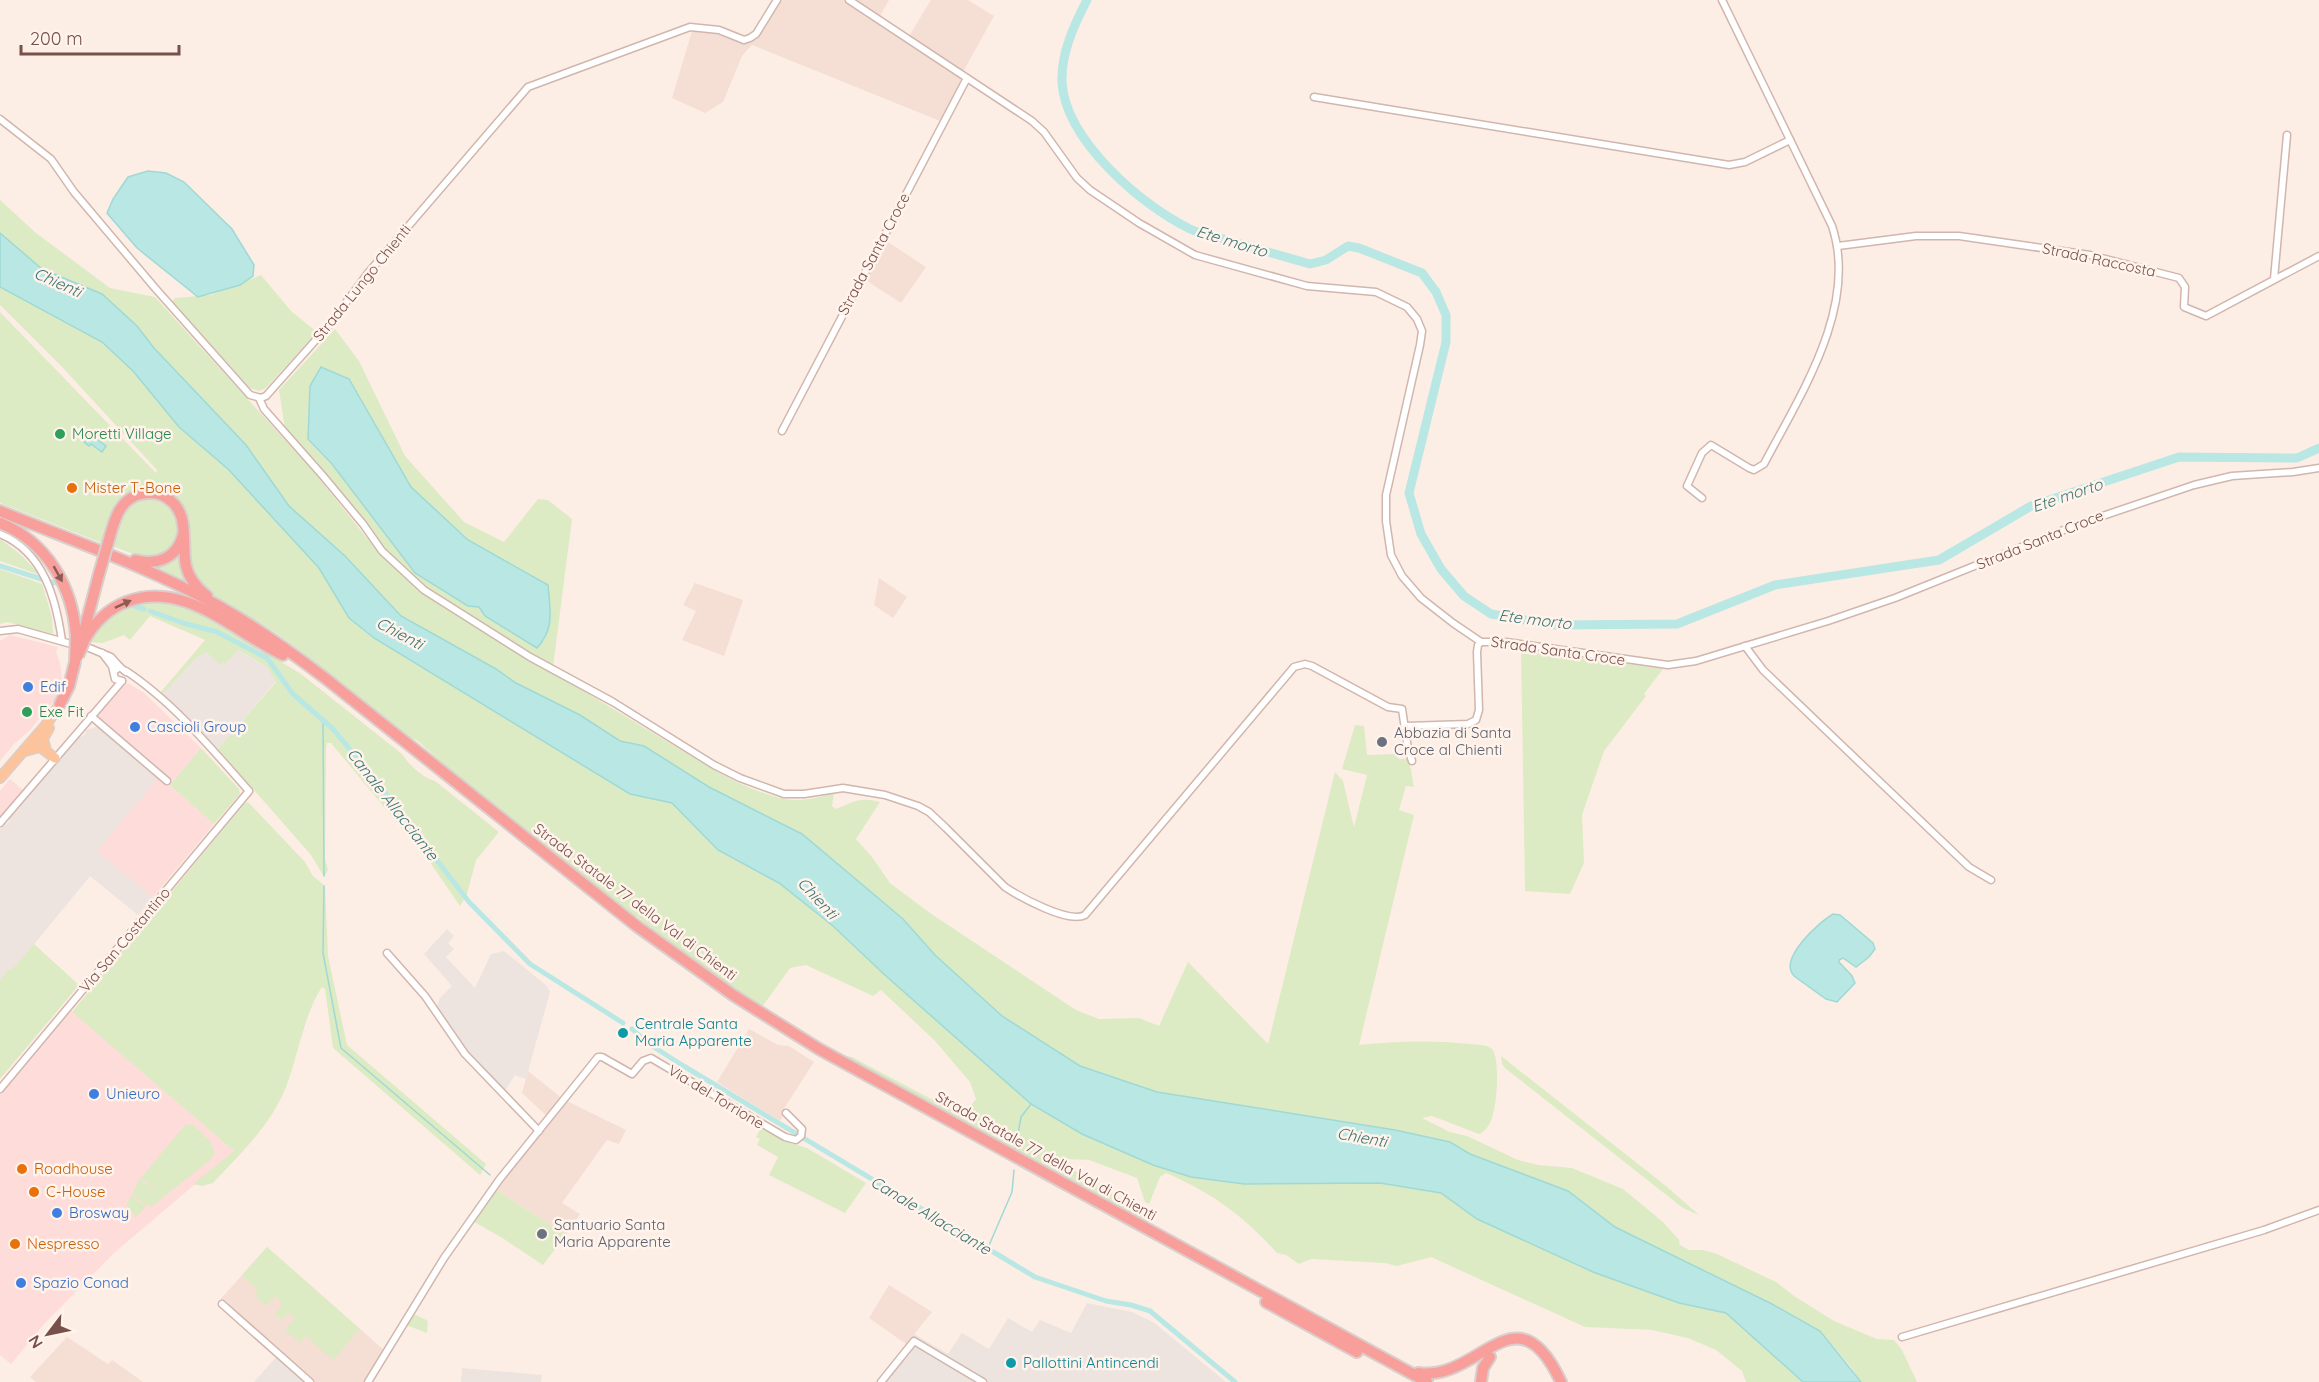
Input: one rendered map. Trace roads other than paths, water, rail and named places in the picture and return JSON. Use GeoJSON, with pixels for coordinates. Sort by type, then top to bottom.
{"type":"FeatureCollection","features":[{"type":"Feature","properties":{"kind":"highway"},"geometry":{"type":"LineString","coordinates":[[57,708],[69,686],[110,536],[122,505],[132,497],[148,493],[162,495],[175,504],[183,518],[186,565],[192,580],[201,591],[267,632],[285,652]]}},
{"type":"Feature","properties":{"kind":"highway","name":"Strada Statale 77 della Val di Chienti"},"geometry":{"type":"LineString","coordinates":[[0,511],[175,583],[226,610],[285,652],[638,927],[733,995],[822,1054],[1413,1382]]}},
{"type":"Feature","properties":{"kind":"highway","name":"Strada Statale 77 della Val di Chienti"},"geometry":{"type":"LineString","coordinates":[[0,520],[197,601],[285,652]]}},
{"type":"Feature","properties":{"kind":"highway"},"geometry":{"type":"LineString","coordinates":[[0,520],[31,541],[52,563],[72,606],[80,641]]}},
{"type":"Feature","properties":{"kind":"highway"},"geometry":{"type":"LineString","coordinates":[[34,525],[50,527],[136,560],[150,563],[172,554],[180,545],[184,532]]}},
{"type":"Feature","properties":{"kind":"highway"},"geometry":{"type":"LineString","coordinates":[[80,641],[100,619],[118,605],[135,598],[162,596],[174,597],[205,610],[261,644],[285,652]]}},
{"type":"Feature","properties":{"kind":"highway","name":"Strada Statale 77 della Val di Chienti"},"geometry":{"type":"LineString","coordinates":[[1165,1243],[1309,1317],[1427,1382]]}},
{"type":"Feature","properties":{"kind":"highway"},"geometry":{"type":"LineString","coordinates":[[1309,1317],[1331,1325],[1413,1370],[1432,1377],[1449,1377],[1462,1373],[1494,1352],[1514,1343],[1538,1348],[1550,1360],[1561,1382]]}},
{"type":"Feature","properties":{"kind":"highway"},"geometry":{"type":"LineString","coordinates":[[1481,1382],[1483,1368],[1494,1352]]}},
{"type":"Feature","properties":{"kind":"main road"},"geometry":{"type":"LineString","coordinates":[[46,750],[43,739],[57,708]]}},
{"type":"Feature","properties":{"kind":"main road"},"geometry":{"type":"LineString","coordinates":[[0,778],[57,708]]}},
{"type":"Feature","properties":{"kind":"main road"},"geometry":{"type":"LineString","coordinates":[[0,770],[57,708]]}},
{"type":"Feature","properties":{"kind":"main road"},"geometry":{"type":"LineString","coordinates":[[22,752],[35,747],[46,750],[55,758]]}},
{"type":"Feature","properties":{"kind":"street","name":"Strada Lungo Chienti"},"geometry":{"type":"LineString","coordinates":[[259,399],[266,396],[330,324],[368,273],[528,87],[690,27],[712,28],[744,40],[750,38],[756,34],[777,0]]}},
{"type":"Feature","properties":{"kind":"street","name":"Strada Santa Croce"},"geometry":{"type":"LineString","coordinates":[[849,0],[1032,121],[1044,132],[1066,165],[1090,190],[1139,224],[1195,255],[1307,286],[1376,292],[1407,307],[1422,331],[1386,495],[1386,521],[1391,555],[1402,576],[1420,598],[1481,642],[1506,642],[1668,665],[1696,661],[1895,598],[2076,525],[2194,485],[2232,476],[2319,468]]}},
{"type":"Feature","properties":{"kind":"street"},"geometry":{"type":"LineString","coordinates":[[1702,498],[1687,486],[1702,453],[1711,445],[1754,470],[1764,464],[1824,344],[1837,288],[1839,264],[1838,246],[1832,226],[1722,0]]}},
{"type":"Feature","properties":{"kind":"street","name":"Strada Santa Croce"},"geometry":{"type":"LineString","coordinates":[[782,431],[967,78]]}},
{"type":"Feature","properties":{"kind":"street"},"geometry":{"type":"LineString","coordinates":[[1314,97],[1729,165],[1745,162],[1790,140]]}},
{"type":"Feature","properties":{"kind":"street"},"geometry":{"type":"LineString","coordinates":[[0,119],[51,159],[74,192],[155,288],[250,395],[259,399],[264,409],[363,524],[382,551],[412,581],[530,657],[613,702],[714,765],[740,778],[784,794],[796,795],[843,788],[885,795],[918,806],[929,812],[1005,887],[1072,918],[1085,915],[1294,667],[1305,664],[1312,666],[1388,708],[1402,709],[1412,761]]}},
{"type":"Feature","properties":{"kind":"street"},"geometry":{"type":"LineString","coordinates":[[2274,279],[2287,135]]}},
{"type":"Feature","properties":{"kind":"street","name":"Strada Raccosta"},"geometry":{"type":"LineString","coordinates":[[1838,246],[1916,236],[1959,236],[2090,255],[2179,279],[2185,287],[2184,307],[2206,316],[2319,256]]}},
{"type":"Feature","properties":{"kind":"street"},"geometry":{"type":"LineString","coordinates":[[0,534],[24,550],[44,574],[57,608],[62,641]]}},
{"type":"Feature","properties":{"kind":"street"},"geometry":{"type":"LineString","coordinates":[[0,631],[18,629],[62,641],[80,641],[114,659],[118,681],[124,679],[139,681]]}},
{"type":"Feature","properties":{"kind":"street"},"geometry":{"type":"LineString","coordinates":[[1406,726],[1468,723],[1476,720],[1479,710],[1477,652],[1481,642]]}},
{"type":"Feature","properties":{"kind":"street"},"geometry":{"type":"LineString","coordinates":[[1745,646],[1763,670],[1960,859],[1991,880]]}},
{"type":"Feature","properties":{"kind":"street"},"geometry":{"type":"LineString","coordinates":[[118,671],[124,679]]}},
{"type":"Feature","properties":{"kind":"street"},"geometry":{"type":"LineString","coordinates":[[118,671],[139,681]]}},
{"type":"Feature","properties":{"kind":"street"},"geometry":{"type":"LineString","coordinates":[[110,693],[118,671]]}},
{"type":"Feature","properties":{"kind":"street"},"geometry":{"type":"LineString","coordinates":[[0,823],[124,679]]}},
{"type":"Feature","properties":{"kind":"street","name":"Via San Costantino"},"geometry":{"type":"LineString","coordinates":[[0,1089],[249,791],[210,747],[158,696],[139,681]]}},
{"type":"Feature","properties":{"kind":"street"},"geometry":{"type":"LineString","coordinates":[[91,716],[167,781]]}},
{"type":"Feature","properties":{"kind":"street"},"geometry":{"type":"LineString","coordinates":[[387,953],[425,996],[465,1054],[539,1131]]}},
{"type":"Feature","properties":{"kind":"street","name":"Via del Torrione"},"geometry":{"type":"LineString","coordinates":[[368,1382],[444,1258],[500,1180],[598,1057],[632,1074],[648,1058],[785,1137],[796,1140],[803,1132],[801,1127],[786,1113]]}},
{"type":"Feature","properties":{"kind":"street"},"geometry":{"type":"LineString","coordinates":[[1902,1337],[2278,1226],[2319,1210]]}},
{"type":"Feature","properties":{"kind":"street"},"geometry":{"type":"LineString","coordinates":[[222,1304],[310,1382]]}},
{"type":"Feature","properties":{"kind":"street"},"geometry":{"type":"LineString","coordinates":[[881,1382],[914,1341],[983,1382]]}},
{"type":"Feature","properties":{"kind":"water"},"geometry":{"type":"Polygon","coordinates":[[[148,171],[166,173],[184,182],[232,229],[254,265],[253,276],[240,285],[198,297],[137,248],[107,213],[113,199],[128,177],[148,171]]]}},
{"type":"Feature","properties":{"kind":"water","name":"Chienti"},"geometry":{"type":"Polygon","coordinates":[[[0,233],[42,269],[102,294],[137,326],[154,348],[246,445],[289,506],[345,556],[401,616],[496,669],[516,683],[580,715],[620,741],[644,746],[709,787],[802,834],[903,919],[935,955],[1002,1016],[1080,1066],[1157,1092],[1395,1130],[1450,1142],[1470,1154],[1568,1191],[1615,1227],[1772,1304],[1820,1331],[1861,1382],[1803,1382],[1726,1313],[1679,1303],[1593,1272],[1477,1219],[1441,1193],[1380,1183],[1244,1184],[1191,1177],[1153,1165],[1082,1134],[1031,1104],[833,926],[779,883],[718,850],[672,803],[630,794],[374,638],[349,618],[319,568],[228,469],[179,427],[133,371],[102,342],[0,287],[0,233]]]}},
{"type":"Feature","properties":{"kind":"water"},"geometry":{"type":"Polygon","coordinates":[[[321,367],[349,379],[411,487],[468,540],[548,585],[549,626],[543,641],[537,648],[485,616],[479,607],[468,606],[415,573],[332,464],[308,439],[310,386],[321,367]]]}},
{"type":"Feature","properties":{"kind":"water"},"geometry":{"type":"Polygon","coordinates":[[[90,434],[106,446],[102,452],[84,442],[90,434]]]}},
{"type":"Feature","properties":{"kind":"water"},"geometry":{"type":"Polygon","coordinates":[[[1833,914],[1840,915],[1873,943],[1875,949],[1856,967],[1843,958],[1839,960],[1855,983],[1837,1002],[1826,999],[1794,976],[1790,969],[1795,951],[1802,942],[1818,925],[1833,914]]]}},
{"type":"Feature","properties":{"kind":"waterway","name":"Ete morto"},"geometry":{"type":"LineString","coordinates":[[1087,0],[1066,50],[1062,71],[1066,104],[1091,148],[1129,188],[1171,218],[1200,233],[1310,264],[1326,260],[1348,246],[1359,248],[1422,273],[1436,292],[1446,315],[1446,342],[1409,493],[1421,534],[1441,569],[1464,596],[1491,614],[1554,625],[1677,624],[1775,585],[1939,560],[2031,506],[2179,457],[2297,458],[2319,448]]}},
{"type":"Feature","properties":{"kind":"waterway","name":"Canale Allacciante"},"geometry":{"type":"LineString","coordinates":[[0,566],[54,583]]}},
{"type":"Feature","properties":{"kind":"waterway","name":"Canale Allacciante"},"geometry":{"type":"LineString","coordinates":[[134,606],[144,609]]}},
{"type":"Feature","properties":{"kind":"waterway","name":"Canale Allacciante"},"geometry":{"type":"LineString","coordinates":[[150,611],[217,632],[267,658],[293,694],[333,729],[373,777],[469,902],[530,964],[623,1023]]}},
{"type":"Feature","properties":{"kind":"waterway"},"geometry":{"type":"LineString","coordinates":[[323,720],[324,876]]}},
{"type":"Feature","properties":{"kind":"waterway"},"geometry":{"type":"LineString","coordinates":[[324,886],[323,953],[341,1048],[490,1175]]}},
{"type":"Feature","properties":{"kind":"waterway","name":"Canale Allacciante"},"geometry":{"type":"LineString","coordinates":[[632,1029],[649,1044],[682,1065],[1035,1277],[1106,1301],[1150,1311],[1235,1382]]}},
{"type":"Feature","properties":{"kind":"waterway"},"geometry":{"type":"LineString","coordinates":[[1015,1150],[1021,1117],[1031,1104]]}},
{"type":"Feature","properties":{"kind":"waterway"},"geometry":{"type":"LineString","coordinates":[[987,1250],[1012,1192],[1014,1170]]}},
{"type":"Feature","properties":{"kind":"place","name":"Moretti Village"},"geometry":{"type":"Point","coordinates":[60,434]}},
{"type":"Feature","properties":{"kind":"place","name":"Mister T-Bone"},"geometry":{"type":"Point","coordinates":[72,488]}},
{"type":"Feature","properties":{"kind":"place","name":"Edif"},"geometry":{"type":"Point","coordinates":[28,687]}},
{"type":"Feature","properties":{"kind":"place","name":"Exe Fit"},"geometry":{"type":"Point","coordinates":[27,712]}},
{"type":"Feature","properties":{"kind":"place","name":"Cascioli Group"},"geometry":{"type":"Point","coordinates":[135,727]}},
{"type":"Feature","properties":{"kind":"place","name":"Abbazia di Santa Croce al Chienti"},"geometry":{"type":"Point","coordinates":[1382,742]}},
{"type":"Feature","properties":{"kind":"place","name":"Centrale Santa Maria Apparente"},"geometry":{"type":"Point","coordinates":[623,1033]}},
{"type":"Feature","properties":{"kind":"place","name":"Unieuro"},"geometry":{"type":"Point","coordinates":[94,1094]}},
{"type":"Feature","properties":{"kind":"place","name":"Roadhouse"},"geometry":{"type":"Point","coordinates":[22,1169]}},
{"type":"Feature","properties":{"kind":"place","name":"C-House"},"geometry":{"type":"Point","coordinates":[34,1192]}},
{"type":"Feature","properties":{"kind":"place","name":"Brosway"},"geometry":{"type":"Point","coordinates":[57,1213]}},
{"type":"Feature","properties":{"kind":"place","name":"Santuario Santa Maria Apparente"},"geometry":{"type":"Point","coordinates":[542,1234]}},
{"type":"Feature","properties":{"kind":"place","name":"Nespresso"},"geometry":{"type":"Point","coordinates":[15,1244]}},
{"type":"Feature","properties":{"kind":"place","name":"Spazio Conad"},"geometry":{"type":"Point","coordinates":[21,1283]}},
{"type":"Feature","properties":{"kind":"place","name":"Pallottini Antincendi"},"geometry":{"type":"Point","coordinates":[1011,1363]}}]}
